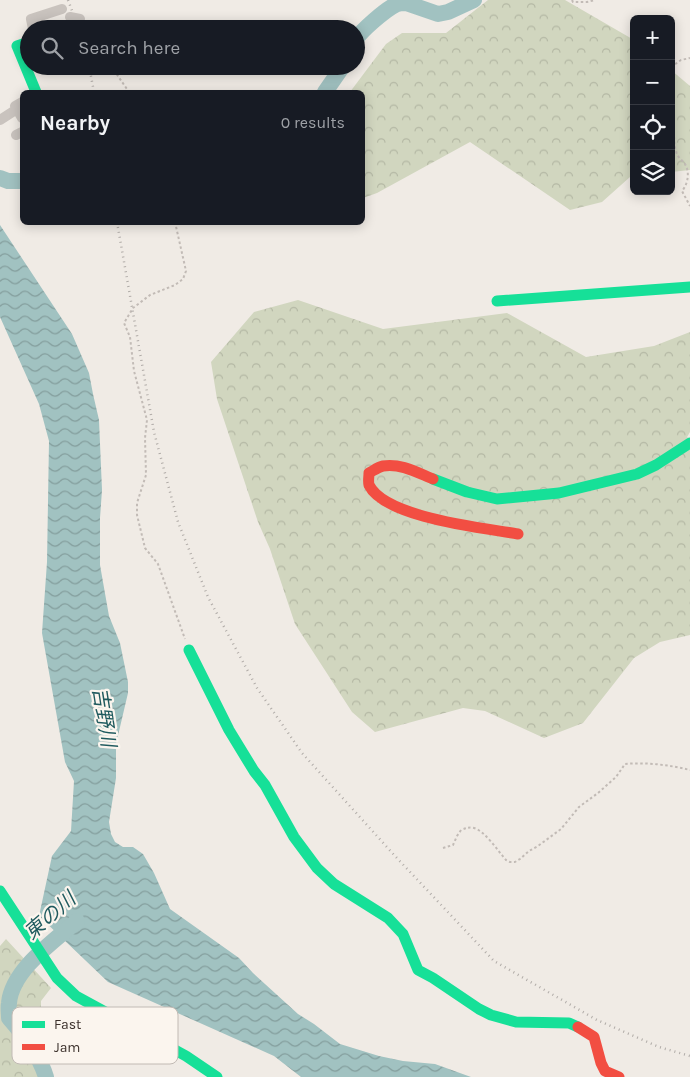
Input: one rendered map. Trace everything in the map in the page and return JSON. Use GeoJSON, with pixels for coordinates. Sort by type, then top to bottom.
{"type":"FeatureCollection","features":[{"type":"Feature","properties":{"kind":"street"},"geometry":{"type":"LineString","coordinates":[[31,20],[61,5],[65,14],[79,20]]}},
{"type":"Feature","properties":{"kind":"street"},"geometry":{"type":"LineString","coordinates":[[29,75],[35,90]]}},
{"type":"Feature","properties":{"kind":"street"},"geometry":{"type":"LineString","coordinates":[[0,120],[20,105]]}},
{"type":"Feature","properties":{"kind":"street"},"geometry":{"type":"LineString","coordinates":[[496,301],[690,287]]}},
{"type":"Feature","properties":{"kind":"street"},"geometry":{"type":"LineString","coordinates":[[518,534],[411,513],[384,502],[369,484],[368,473],[382,466],[410,468],[443,484],[467,492],[497,498],[516,498],[559,493],[637,474],[656,465],[690,443]]}},
{"type":"Feature","properties":{"kind":"street"},"geometry":{"type":"LineString","coordinates":[[189,650],[229,730],[254,771],[265,785],[294,837],[317,868],[334,884],[388,918],[395,925],[403,934],[418,970],[491,1015],[516,1022],[569,1023],[587,1032],[594,1037],[605,1071],[619,1077]]}},
{"type":"Feature","properties":{"kind":"street"},"geometry":{"type":"LineString","coordinates":[[0,891],[57,978],[76,996],[96,1007]]}},
{"type":"Feature","properties":{"kind":"street"},"geometry":{"type":"LineString","coordinates":[[178,1052],[218,1077]]}},
{"type":"Feature","properties":{"kind":"path"},"geometry":{"type":"LineString","coordinates":[[572,0],[573,2],[579,2],[595,0]]}},
{"type":"Feature","properties":{"kind":"path"},"geometry":{"type":"LineString","coordinates":[[675,64],[681,60],[690,58]]}},
{"type":"Feature","properties":{"kind":"path"},"geometry":{"type":"LineString","coordinates":[[118,75],[128,90]]}},
{"type":"Feature","properties":{"kind":"path"},"geometry":{"type":"LineString","coordinates":[[675,148],[688,174],[682,191],[690,206]]}},
{"type":"Feature","properties":{"kind":"path"},"geometry":{"type":"LineString","coordinates":[[176,225],[186,271],[183,279],[175,285],[150,295],[133,308],[124,323],[130,337],[134,371],[147,420],[144,438],[146,475],[137,503],[137,515],[145,548],[158,564],[189,650]]}},
{"type":"Feature","properties":{"kind":"path"},"geometry":{"type":"LineString","coordinates":[[443,848],[453,845],[461,830],[470,827],[476,828],[482,832],[506,860],[514,862],[561,829],[580,807],[616,777],[625,764],[639,763],[690,770]]}},
{"type":"Feature","properties":{"kind":"green space"},"geometry":{"type":"Polygon","coordinates":[[[488,0],[565,0],[630,38],[630,177],[602,202],[570,210],[470,142],[377,193],[365,197],[365,90],[352,90],[363,75],[365,75],[365,72],[386,44],[402,33],[446,33],[488,0]]]}},
{"type":"Feature","properties":{"kind":"green space"},"geometry":{"type":"Polygon","coordinates":[[[675,73],[690,86],[690,170],[675,172],[675,73]]]}},
{"type":"Feature","properties":{"kind":"green space"},"geometry":{"type":"Polygon","coordinates":[[[298,300],[383,329],[507,313],[586,357],[654,346],[690,332],[690,432],[687,437],[690,439],[690,635],[660,642],[634,658],[583,723],[544,738],[485,711],[463,708],[375,732],[352,712],[295,624],[270,549],[258,522],[217,399],[211,362],[254,312],[298,300]]]}},
{"type":"Feature","properties":{"kind":"green space"},"geometry":{"type":"Polygon","coordinates":[[[6,939],[51,988],[41,1001],[41,1007],[12,1007],[12,1064],[48,1064],[53,1077],[0,1077],[0,946],[6,939]]]}},
{"type":"Feature","properties":{"kind":"water","name":"吉野川"},"geometry":{"type":"Polygon","coordinates":[[[0,225],[72,334],[89,373],[99,420],[102,490],[100,565],[109,616],[120,643],[128,682],[128,693],[116,744],[116,778],[109,822],[111,834],[115,842],[123,847],[133,847],[143,854],[154,873],[170,909],[239,958],[298,1014],[340,1044],[379,1056],[403,1061],[435,1064],[471,1077],[301,1077],[274,1056],[178,1013],[178,1007],[164,1007],[108,982],[39,916],[52,856],[71,831],[74,781],[65,762],[42,633],[47,562],[49,441],[39,404],[0,317],[0,225]]]}},
{"type":"Feature","properties":{"kind":"waterway"},"geometry":{"type":"LineString","coordinates":[[365,29],[374,20],[397,4],[406,3],[438,14],[448,12],[474,0]]}},
{"type":"Feature","properties":{"kind":"waterway"},"geometry":{"type":"LineString","coordinates":[[326,90],[337,75]]}},
{"type":"Feature","properties":{"kind":"waterway"},"geometry":{"type":"LineString","coordinates":[[0,178],[8,181],[20,181]]}},
{"type":"Feature","properties":{"kind":"waterway","name":"東の川"},"geometry":{"type":"LineString","coordinates":[[12,1022],[9,1018],[9,1003],[18,979],[46,947],[77,921]]}},
{"type":"Feature","properties":{"kind":"waterway","name":"東の川"},"geometry":{"type":"LineString","coordinates":[[41,1064],[46,1077]]}},
{"type":"Feature","properties":{"kind":"railway"},"geometry":{"type":"LineString","coordinates":[[68,0],[76,20]]}},
{"type":"Feature","properties":{"kind":"railway"},"geometry":{"type":"LineString","coordinates":[[91,75],[94,90]]}},
{"type":"Feature","properties":{"kind":"railway"},"geometry":{"type":"LineString","coordinates":[[118,225],[154,432],[178,522],[208,597],[257,688],[302,753],[395,856],[494,961],[597,1020],[659,1047],[690,1056]]}},
{"type":"Feature","properties":{"kind":"traffic: fast"},"geometry":{"type":"LineString","coordinates":[[20,45],[17,46],[20,53]]}},
{"type":"Feature","properties":{"kind":"traffic: fast"},"geometry":{"type":"LineString","coordinates":[[29,75],[35,90]]}},
{"type":"Feature","properties":{"kind":"traffic: fast"},"geometry":{"type":"LineString","coordinates":[[497,301],[690,287]]}},
{"type":"Feature","properties":{"kind":"traffic: fast"},"geometry":{"type":"LineString","coordinates":[[433,479],[467,492],[497,499],[559,493],[637,474],[656,465],[690,443]]}},
{"type":"Feature","properties":{"kind":"traffic: fast"},"geometry":{"type":"LineString","coordinates":[[189,650],[229,730],[254,771],[265,785],[294,837],[317,868],[334,884],[388,918],[403,934],[418,970],[491,1015],[516,1022],[569,1023],[578,1027]]}},
{"type":"Feature","properties":{"kind":"traffic: fast"},"geometry":{"type":"LineString","coordinates":[[0,891],[57,978],[76,996],[96,1007]]}},
{"type":"Feature","properties":{"kind":"traffic: fast"},"geometry":{"type":"LineString","coordinates":[[178,1052],[217,1077]]}},
{"type":"Feature","properties":{"kind":"traffic: jam"},"geometry":{"type":"LineString","coordinates":[[433,479],[409,469],[390,465],[369,473],[369,485],[379,496],[394,506],[437,520],[518,534]]}},
{"type":"Feature","properties":{"kind":"traffic: jam"},"geometry":{"type":"LineString","coordinates":[[578,1027],[594,1037],[605,1071],[619,1077]]}}]}
